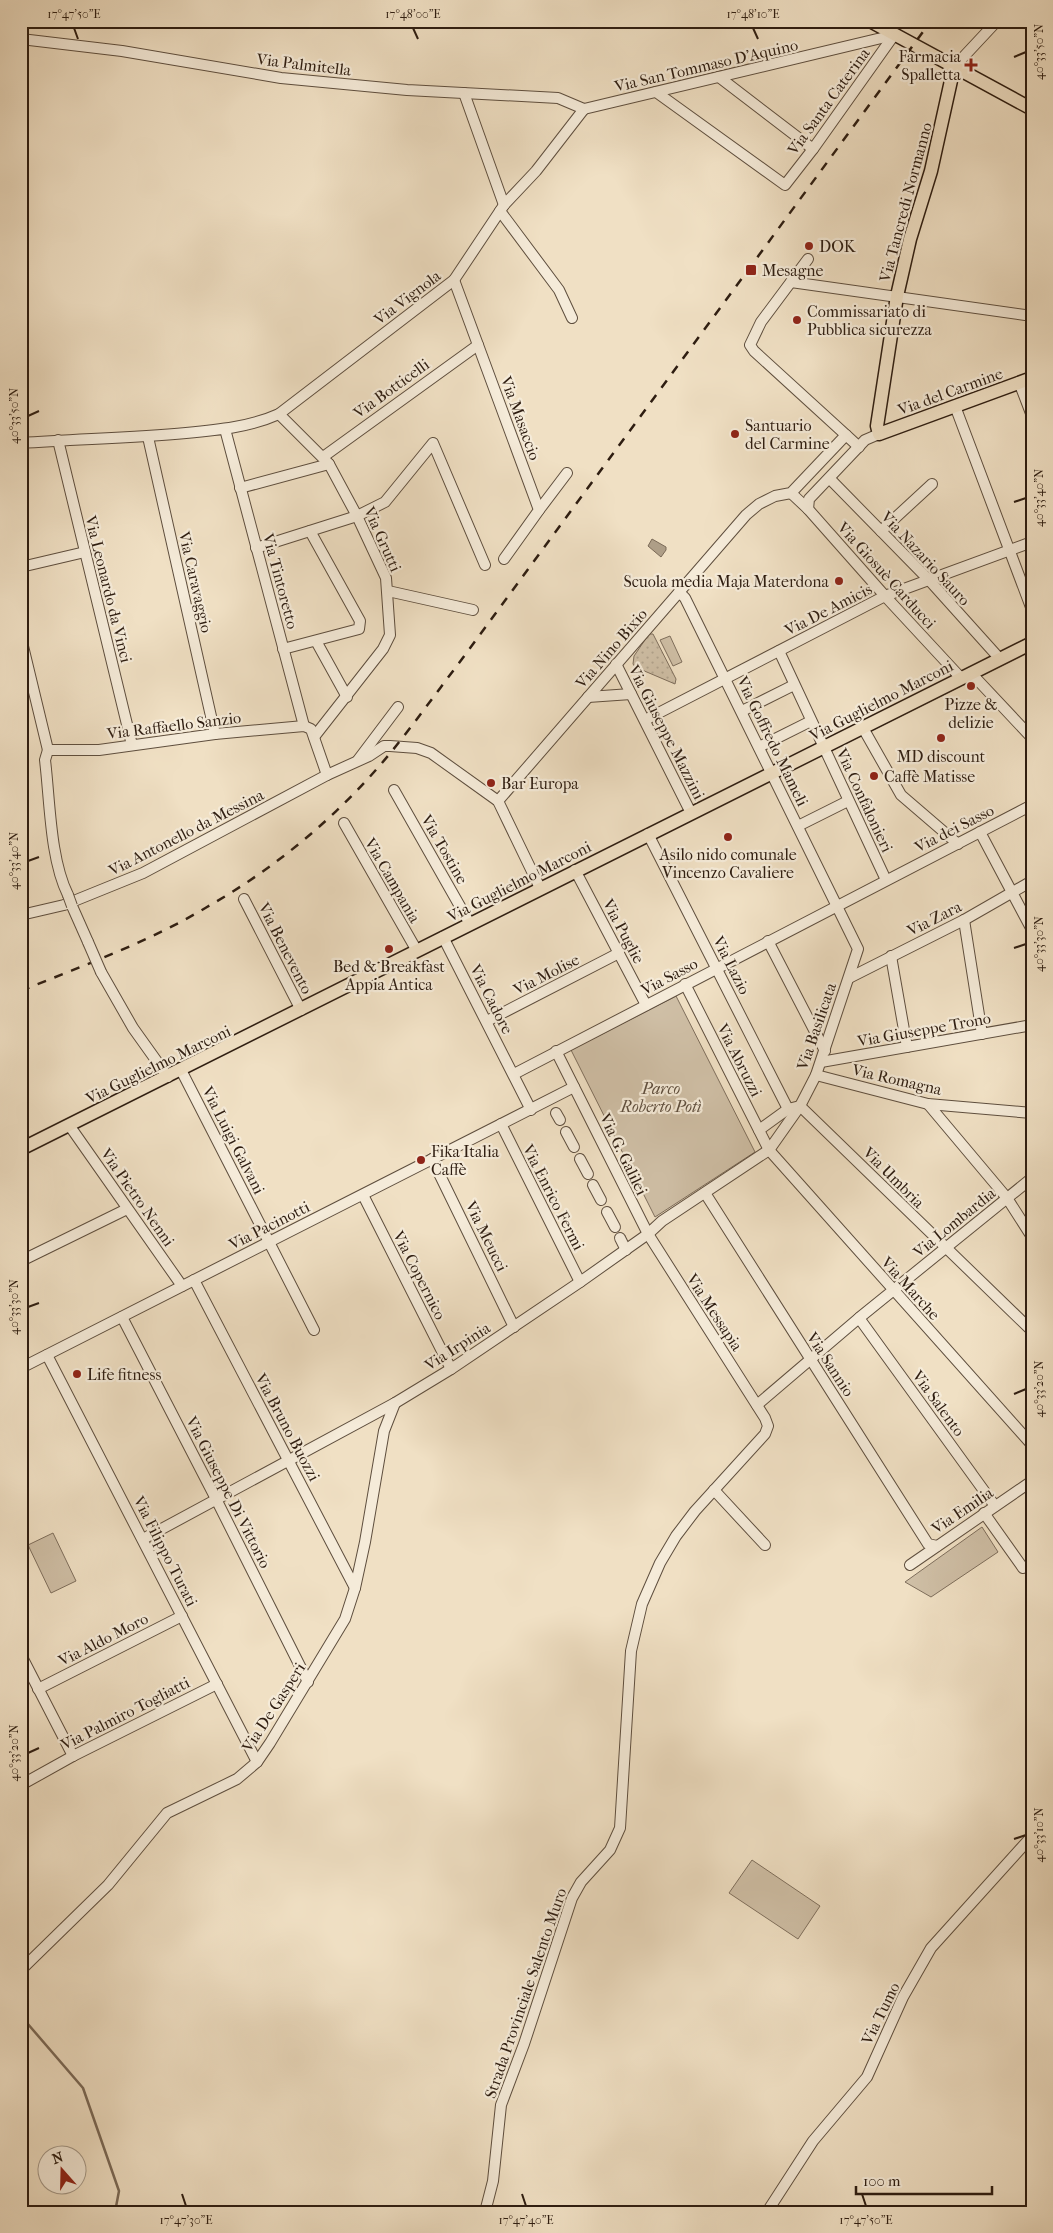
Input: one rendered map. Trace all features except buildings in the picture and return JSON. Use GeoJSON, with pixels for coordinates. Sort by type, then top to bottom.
{"type":"FeatureCollection","features":[{"type":"Feature","properties":{"kind":"main road"},"geometry":{"type":"LineString","coordinates":[[870,21],[1032,109]]}},
{"type":"Feature","properties":{"kind":"main road","name":"Via Tancredi Normanno"},"geometry":{"type":"LineString","coordinates":[[879,434],[877,426],[897,296],[910,239],[931,171],[954,68]]}},
{"type":"Feature","properties":{"kind":"main road","name":"Via del Carmine"},"geometry":{"type":"LineString","coordinates":[[879,434],[1032,378]]}},
{"type":"Feature","properties":{"kind":"main road","name":"Via Guglielmo Marconi"},"geometry":{"type":"LineString","coordinates":[[21,1149],[301,1010],[574,870],[1032,643]]}},
{"type":"Feature","properties":{"kind":"street"},"geometry":{"type":"LineString","coordinates":[[954,68],[997,21]]}},
{"type":"Feature","properties":{"kind":"street","name":"Via San Tommaso D'Aquino"},"geometry":{"type":"LineString","coordinates":[[584,109],[894,35]]}},
{"type":"Feature","properties":{"kind":"street","name":"Via Santa Caterina"},"geometry":{"type":"LineString","coordinates":[[656,92],[785,184],[814,148],[894,35]]}},
{"type":"Feature","properties":{"kind":"street","name":"Via Palmitella"},"geometry":{"type":"LineString","coordinates":[[21,39],[122,51],[281,78],[464,93],[558,98],[584,109]]}},
{"type":"Feature","properties":{"kind":"street"},"geometry":{"type":"LineString","coordinates":[[719,77],[814,148]]}},
{"type":"Feature","properties":{"kind":"street"},"geometry":{"type":"LineString","coordinates":[[464,93],[502,208],[559,290],[572,318]]}},
{"type":"Feature","properties":{"kind":"street","name":"Via Vignola"},"geometry":{"type":"LineString","coordinates":[[21,443],[148,436],[225,429],[264,421],[279,414],[454,280],[502,208],[536,171],[584,109]]}},
{"type":"Feature","properties":{"kind":"street"},"geometry":{"type":"LineString","coordinates":[[808,259],[761,322],[750,346],[754,352],[859,447]]}},
{"type":"Feature","properties":{"kind":"street","name":"Via Masaccio"},"geometry":{"type":"LineString","coordinates":[[454,280],[539,510]]}},
{"type":"Feature","properties":{"kind":"street"},"geometry":{"type":"LineString","coordinates":[[791,282],[1032,316]]}},
{"type":"Feature","properties":{"kind":"street","name":"Via Botticelli"},"geometry":{"type":"LineString","coordinates":[[326,460],[478,344]]}},
{"type":"Feature","properties":{"kind":"street"},"geometry":{"type":"LineString","coordinates":[[1019,382],[1032,416]]}},
{"type":"Feature","properties":{"kind":"street"},"geometry":{"type":"LineString","coordinates":[[955,406],[1032,610]]}},
{"type":"Feature","properties":{"kind":"street","name":"Via Grutti"},"geometry":{"type":"LineString","coordinates":[[279,414],[326,460],[357,516],[386,578],[388,592],[390,634],[383,649],[314,737]]}},
{"type":"Feature","properties":{"kind":"street","name":"Via Tintoretto"},"geometry":{"type":"LineString","coordinates":[[225,429],[304,726],[311,729],[314,737]]}},
{"type":"Feature","properties":{"kind":"street"},"geometry":{"type":"LineString","coordinates":[[808,509],[809,499],[865,440],[879,434]]}},
{"type":"Feature","properties":{"kind":"street"},"geometry":{"type":"LineString","coordinates":[[791,493],[846,435]]}},
{"type":"Feature","properties":{"kind":"street","name":"Via Caravaggio"},"geometry":{"type":"LineString","coordinates":[[148,436],[215,734]]}},
{"type":"Feature","properties":{"kind":"street","name":"Via Leonardo da Vinci"},"geometry":{"type":"LineString","coordinates":[[58,440],[132,745]]}},
{"type":"Feature","properties":{"kind":"street"},"geometry":{"type":"LineString","coordinates":[[256,548],[357,516],[385,502],[433,444],[485,564]]}},
{"type":"Feature","properties":{"kind":"street"},"geometry":{"type":"LineString","coordinates":[[240,488],[326,460]]}},
{"type":"Feature","properties":{"kind":"street"},"geometry":{"type":"LineString","coordinates":[[504,559],[567,473]]}},
{"type":"Feature","properties":{"kind":"street","name":"Via Nazario Sauro"},"geometry":{"type":"LineString","coordinates":[[830,479],[929,580],[1000,659]]}},
{"type":"Feature","properties":{"kind":"street"},"geometry":{"type":"LineString","coordinates":[[880,531],[932,484]]}},
{"type":"Feature","properties":{"kind":"street","name":"Via Giosuè Carducci"},"geometry":{"type":"LineString","coordinates":[[791,493],[808,509],[885,596],[1032,738]]}},
{"type":"Feature","properties":{"kind":"street","name":"Via Nino Bixio"},"geometry":{"type":"LineString","coordinates":[[498,800],[746,515],[758,504],[775,496],[791,493]]}},
{"type":"Feature","properties":{"kind":"street"},"geometry":{"type":"LineString","coordinates":[[283,649],[359,629],[360,621],[310,531]]}},
{"type":"Feature","properties":{"kind":"street","name":"Via De Amicis"},"geometry":{"type":"LineString","coordinates":[[645,720],[885,596],[1032,542]]}},
{"type":"Feature","properties":{"kind":"street"},"geometry":{"type":"LineString","coordinates":[[21,567],[85,552]]}},
{"type":"Feature","properties":{"kind":"street"},"geometry":{"type":"LineString","coordinates":[[388,592],[473,610]]}},
{"type":"Feature","properties":{"kind":"street","name":"Via Goffredo Mameli"},"geometry":{"type":"LineString","coordinates":[[679,592],[685,598],[837,905]]}},
{"type":"Feature","properties":{"kind":"street"},"geometry":{"type":"LineString","coordinates":[[316,641],[347,697]]}},
{"type":"Feature","properties":{"kind":"street"},"geometry":{"type":"LineString","coordinates":[[22,644],[48,750],[45,760],[61,882],[101,972],[133,1028],[168,1077]]}},
{"type":"Feature","properties":{"kind":"street","name":"Via Confalonieri"},"geometry":{"type":"LineString","coordinates":[[779,651],[886,880]]}},
{"type":"Feature","properties":{"kind":"street","name":"Via Giuseppe Mazzini"},"geometry":{"type":"LineString","coordinates":[[616,664],[691,813]]}},
{"type":"Feature","properties":{"kind":"street"},"geometry":{"type":"LineString","coordinates":[[742,711],[794,685]]}},
{"type":"Feature","properties":{"kind":"street"},"geometry":{"type":"LineString","coordinates":[[588,697],[631,694]]}},
{"type":"Feature","properties":{"kind":"street"},"geometry":{"type":"LineString","coordinates":[[357,761],[398,707]]}},
{"type":"Feature","properties":{"kind":"street"},"geometry":{"type":"LineString","coordinates":[[759,747],[811,721]]}},
{"type":"Feature","properties":{"kind":"street","name":"Via Raffaello Sanzio"},"geometry":{"type":"LineString","coordinates":[[48,750],[99,750],[215,734],[304,726]]}},
{"type":"Feature","properties":{"kind":"street"},"geometry":{"type":"LineString","coordinates":[[863,728],[902,795],[958,844]]}},
{"type":"Feature","properties":{"kind":"street"},"geometry":{"type":"LineString","coordinates":[[314,737],[327,775]]}},
{"type":"Feature","properties":{"kind":"street","name":"Via Antonello da Messina"},"geometry":{"type":"LineString","coordinates":[[21,915],[64,905],[143,873],[384,746],[424,750],[443,761],[498,800]]}},
{"type":"Feature","properties":{"kind":"street","name":"Via Tostine"},"geometry":{"type":"LineString","coordinates":[[394,790],[470,924]]}},
{"type":"Feature","properties":{"kind":"street"},"geometry":{"type":"LineString","coordinates":[[498,800],[540,888]]}},
{"type":"Feature","properties":{"kind":"street"},"geometry":{"type":"LineString","coordinates":[[798,826],[848,801]]}},
{"type":"Feature","properties":{"kind":"street","name":"Via dei Sasso"},"geometry":{"type":"LineString","coordinates":[[837,905],[1032,805]]}},
{"type":"Feature","properties":{"kind":"street","name":"Via Campania"},"geometry":{"type":"LineString","coordinates":[[344,823],[417,951]]}},
{"type":"Feature","properties":{"kind":"street"},"geometry":{"type":"LineString","coordinates":[[980,832],[1032,930]]}},
{"type":"Feature","properties":{"kind":"street","name":"Via Lazio"},"geometry":{"type":"LineString","coordinates":[[648,834],[788,1109]]}},
{"type":"Feature","properties":{"kind":"street","name":"Via Puglie"},"geometry":{"type":"LineString","coordinates":[[574,870],[620,953],[646,1005]]}},
{"type":"Feature","properties":{"kind":"street","name":"Via Zara"},"geometry":{"type":"LineString","coordinates":[[849,978],[964,920],[1032,881]]}},
{"type":"Feature","properties":{"kind":"street","name":"Via Benevento"},"geometry":{"type":"LineString","coordinates":[[244,899],[301,1010]]}},
{"type":"Feature","properties":{"kind":"street","name":"Via Sasso"},"geometry":{"type":"LineString","coordinates":[[514,1074],[837,905]]}},
{"type":"Feature","properties":{"kind":"street","name":"Via Basilicata"},"geometry":{"type":"LineString","coordinates":[[769,1150],[800,1106],[816,1075],[858,950],[837,905]]}},
{"type":"Feature","properties":{"kind":"street"},"geometry":{"type":"LineString","coordinates":[[964,920],[982,1034]]}},
{"type":"Feature","properties":{"kind":"street","name":"Via Cadore"},"geometry":{"type":"LineString","coordinates":[[443,937],[531,1110]]}},
{"type":"Feature","properties":{"kind":"street"},"geometry":{"type":"LineString","coordinates":[[768,942],[825,1051]]}},
{"type":"Feature","properties":{"kind":"street","name":"Via Molise"},"geometry":{"type":"LineString","coordinates":[[487,1021],[620,953]]}},
{"type":"Feature","properties":{"kind":"street"},"geometry":{"type":"LineString","coordinates":[[892,956],[907,1048]]}},
{"type":"Feature","properties":{"kind":"street","name":"Via Abruzzi"},"geometry":{"type":"LineString","coordinates":[[685,984],[769,1150]]}},
{"type":"Feature","properties":{"kind":"street","name":"Via Giuseppe Trono"},"geometry":{"type":"LineString","coordinates":[[821,1062],[1032,1025]]}},
{"type":"Feature","properties":{"kind":"street","name":"Via G. Galilei"},"geometry":{"type":"LineString","coordinates":[[556,1051],[648,1234]]}},
{"type":"Feature","properties":{"kind":"street","name":"Via Luigi Galvani"},"geometry":{"type":"LineString","coordinates":[[181,1070],[314,1330]]}},
{"type":"Feature","properties":{"kind":"street","name":"Via Romagna"},"geometry":{"type":"LineString","coordinates":[[816,1075],[928,1104],[1032,1113]]}},
{"type":"Feature","properties":{"kind":"street","name":"Via Pacinotti"},"geometry":{"type":"LineString","coordinates":[[21,1368],[574,1087]]}},
{"type":"Feature","properties":{"kind":"street"},"geometry":{"type":"LineString","coordinates":[[928,1104],[1007,1198],[1032,1238]]}},
{"type":"Feature","properties":{"kind":"street"},"geometry":{"type":"LineString","coordinates":[[759,1130],[788,1109],[800,1106]]}},
{"type":"Feature","properties":{"kind":"street","name":"Via Umbria"},"geometry":{"type":"LineString","coordinates":[[800,1106],[944,1248],[1032,1331]]}},
{"type":"Feature","properties":{"kind":"street","name":"Via Enrico Fermi"},"geometry":{"type":"LineString","coordinates":[[501,1124],[580,1282]]}},
{"type":"Feature","properties":{"kind":"street","name":"Via Pietro Nenni"},"geometry":{"type":"LineString","coordinates":[[69,1125],[182,1286]]}},
{"type":"Feature","properties":{"kind":"street"},"geometry":{"type":"LineString","coordinates":[[566,1132],[574,1147]]}},
{"type":"Feature","properties":{"kind":"street","name":"Via Irpinia"},"geometry":{"type":"LineString","coordinates":[[143,1539],[395,1402],[451,1369],[626,1250],[662,1221],[769,1150]]}},
{"type":"Feature","properties":{"kind":"street","name":"Via Marche"},"geometry":{"type":"LineString","coordinates":[[769,1150],[1032,1445]]}},
{"type":"Feature","properties":{"kind":"street","name":"Via Meucci"},"geometry":{"type":"LineString","coordinates":[[432,1159],[514,1327]]}},
{"type":"Feature","properties":{"kind":"street"},"geometry":{"type":"LineString","coordinates":[[580,1159],[588,1174]]}},
{"type":"Feature","properties":{"kind":"street","name":"Via Lombardia"},"geometry":{"type":"LineString","coordinates":[[757,1405],[859,1318],[1032,1178]]}},
{"type":"Feature","properties":{"kind":"street"},"geometry":{"type":"LineString","coordinates":[[594,1186],[601,1200]]}},
{"type":"Feature","properties":{"kind":"street","name":"Via Sannio"},"geometry":{"type":"LineString","coordinates":[[705,1193],[928,1544],[937,1546]]}},
{"type":"Feature","properties":{"kind":"street","name":"Via Copernico"},"geometry":{"type":"LineString","coordinates":[[363,1194],[451,1369]]}},
{"type":"Feature","properties":{"kind":"street"},"geometry":{"type":"LineString","coordinates":[[21,1261],[127,1209]]}},
{"type":"Feature","properties":{"kind":"street"},"geometry":{"type":"LineString","coordinates":[[607,1212],[614,1227]]}},
{"type":"Feature","properties":{"kind":"street","name":"Via Messapia"},"geometry":{"type":"LineString","coordinates":[[648,1234],[757,1405],[768,1426],[765,1434],[714,1490]]}},
{"type":"Feature","properties":{"kind":"street"},"geometry":{"type":"LineString","coordinates":[[620,1238],[626,1250]]}},
{"type":"Feature","properties":{"kind":"street","name":"Via Bruno Buozzi"},"geometry":{"type":"LineString","coordinates":[[194,1280],[355,1588]]}},
{"type":"Feature","properties":{"kind":"street","name":"Via Giuseppe Di Vittorio"},"geometry":{"type":"LineString","coordinates":[[122,1317],[308,1682]]}},
{"type":"Feature","properties":{"kind":"street","name":"Via Salento"},"geometry":{"type":"LineString","coordinates":[[859,1318],[995,1506]]}},
{"type":"Feature","properties":{"kind":"street","name":"Via Filippo Turati"},"geometry":{"type":"LineString","coordinates":[[47,1355],[257,1762]]}},
{"type":"Feature","properties":{"kind":"street","name":"Via De Gasperi"},"geometry":{"type":"LineString","coordinates":[[24,1967],[108,1885],[167,1813],[237,1779],[257,1762],[308,1682],[345,1619],[355,1588],[384,1431],[395,1402]]}},
{"type":"Feature","properties":{"kind":"street","name":"Via Emilia"},"geometry":{"type":"LineString","coordinates":[[910,1565],[1032,1481]]}},
{"type":"Feature","properties":{"kind":"street"},"geometry":{"type":"LineString","coordinates":[[714,1490],[766,1545]]}},
{"type":"Feature","properties":{"kind":"street","name":"Strada Provinciale Salento Muro"},"geometry":{"type":"LineString","coordinates":[[485,2212],[493,2181],[501,2105],[524,2044],[572,1898],[580,1882],[610,1850],[620,1828],[631,1651],[642,1604],[660,1563],[676,1536],[714,1490]]}},
{"type":"Feature","properties":{"kind":"street"},"geometry":{"type":"LineString","coordinates":[[984,1513],[1023,1568]]}},
{"type":"Feature","properties":{"kind":"street","name":"Via Aldo Moro"},"geometry":{"type":"LineString","coordinates":[[38,1689],[182,1616]]}},
{"type":"Feature","properties":{"kind":"street"},"geometry":{"type":"LineString","coordinates":[[21,1655],[74,1756]]}},
{"type":"Feature","properties":{"kind":"street","name":"Via Palmiro Togliatti"},"geometry":{"type":"LineString","coordinates":[[21,1785],[74,1756],[217,1684]]}},
{"type":"Feature","properties":{"kind":"street","name":"Via Tumo"},"geometry":{"type":"LineString","coordinates":[[766,2212],[813,2141],[867,2076],[903,1997],[931,1948],[1032,1836]]}},
{"type":"Feature","properties":{"kind":"street"},"geometry":{"type":"LineString","coordinates":[[21,1954],[24,1967]]}},
{"type":"Feature","properties":{"kind":"green space"},"geometry":{"type":"Polygon","coordinates":[[[649,634],[653,634],[676,679],[675,684],[635,667],[633,664],[634,656],[649,634]]]}},
{"type":"Feature","properties":{"kind":"green space"},"geometry":{"type":"Polygon","coordinates":[[[670,636],[682,662],[673,666],[660,640],[670,636]]]}},
{"type":"Feature","properties":{"kind":"green space","name":"Parco Roberto Potì"},"geometry":{"type":"Polygon","coordinates":[[[676,996],[755,1152],[655,1217],[571,1050],[676,996]]]}},
{"type":"Feature","properties":{"kind":"green space"},"geometry":{"type":"Polygon","coordinates":[[[982,1527],[998,1552],[931,1597],[905,1582],[982,1527]]]}},
{"type":"Feature","properties":{"kind":"green space"},"geometry":{"type":"Polygon","coordinates":[[[53,1533],[76,1581],[51,1593],[28,1545],[53,1533]]]}},
{"type":"Feature","properties":{"kind":"green space"},"geometry":{"type":"Polygon","coordinates":[[[752,1860],[820,1906],[798,1939],[729,1893],[752,1860]]]}},
{"type":"Feature","properties":{"kind":"shaded area"},"geometry":{"type":"Polygon","coordinates":[[[652,539],[666,547],[661,557],[648,546],[652,539]]]}},
{"type":"Feature","properties":{"kind":"waterway"},"geometry":{"type":"LineString","coordinates":[[21,2016],[83,2088],[119,2191],[115,2212]]}},
{"type":"Feature","properties":{"kind":"railway"},"geometry":{"type":"LineString","coordinates":[[21,991],[139,942],[185,920],[234,891],[260,874],[309,836],[355,793],[396,746],[462,659],[931,21]]}},
{"type":"Feature","properties":{"kind":"place","name":"Farmacia Spalletta"},"geometry":{"type":"Point","coordinates":[971,65]}},
{"type":"Feature","properties":{"kind":"place","name":"DOK"},"geometry":{"type":"Point","coordinates":[809,246]}},
{"type":"Feature","properties":{"kind":"place","name":"Mesagne"},"geometry":{"type":"Point","coordinates":[751,270]}},
{"type":"Feature","properties":{"kind":"place","name":"Commissariato di Pubblica sicurezza"},"geometry":{"type":"Point","coordinates":[797,320]}},
{"type":"Feature","properties":{"kind":"place","name":"Santuario del Carmine"},"geometry":{"type":"Point","coordinates":[735,434]}},
{"type":"Feature","properties":{"kind":"place","name":"Scuola media Maja Materdona"},"geometry":{"type":"Point","coordinates":[839,581]}},
{"type":"Feature","properties":{"kind":"place","name":"Pizze & delizie"},"geometry":{"type":"Point","coordinates":[971,686]}},
{"type":"Feature","properties":{"kind":"place","name":"MD discount"},"geometry":{"type":"Point","coordinates":[941,738]}},
{"type":"Feature","properties":{"kind":"place","name":"Caffè Matisse"},"geometry":{"type":"Point","coordinates":[874,776]}},
{"type":"Feature","properties":{"kind":"place","name":"Bar Europa"},"geometry":{"type":"Point","coordinates":[491,783]}},
{"type":"Feature","properties":{"kind":"place","name":"Asilo nido comunale Vincenzo Cavaliere"},"geometry":{"type":"Point","coordinates":[728,837]}},
{"type":"Feature","properties":{"kind":"place","name":"Bed & Breakfast Appia Antica"},"geometry":{"type":"Point","coordinates":[389,949]}},
{"type":"Feature","properties":{"kind":"place","name":"Fika Italia Caffè"},"geometry":{"type":"Point","coordinates":[421,1160]}},
{"type":"Feature","properties":{"kind":"place","name":"Life fitness"},"geometry":{"type":"Point","coordinates":[77,1374]}}]}
